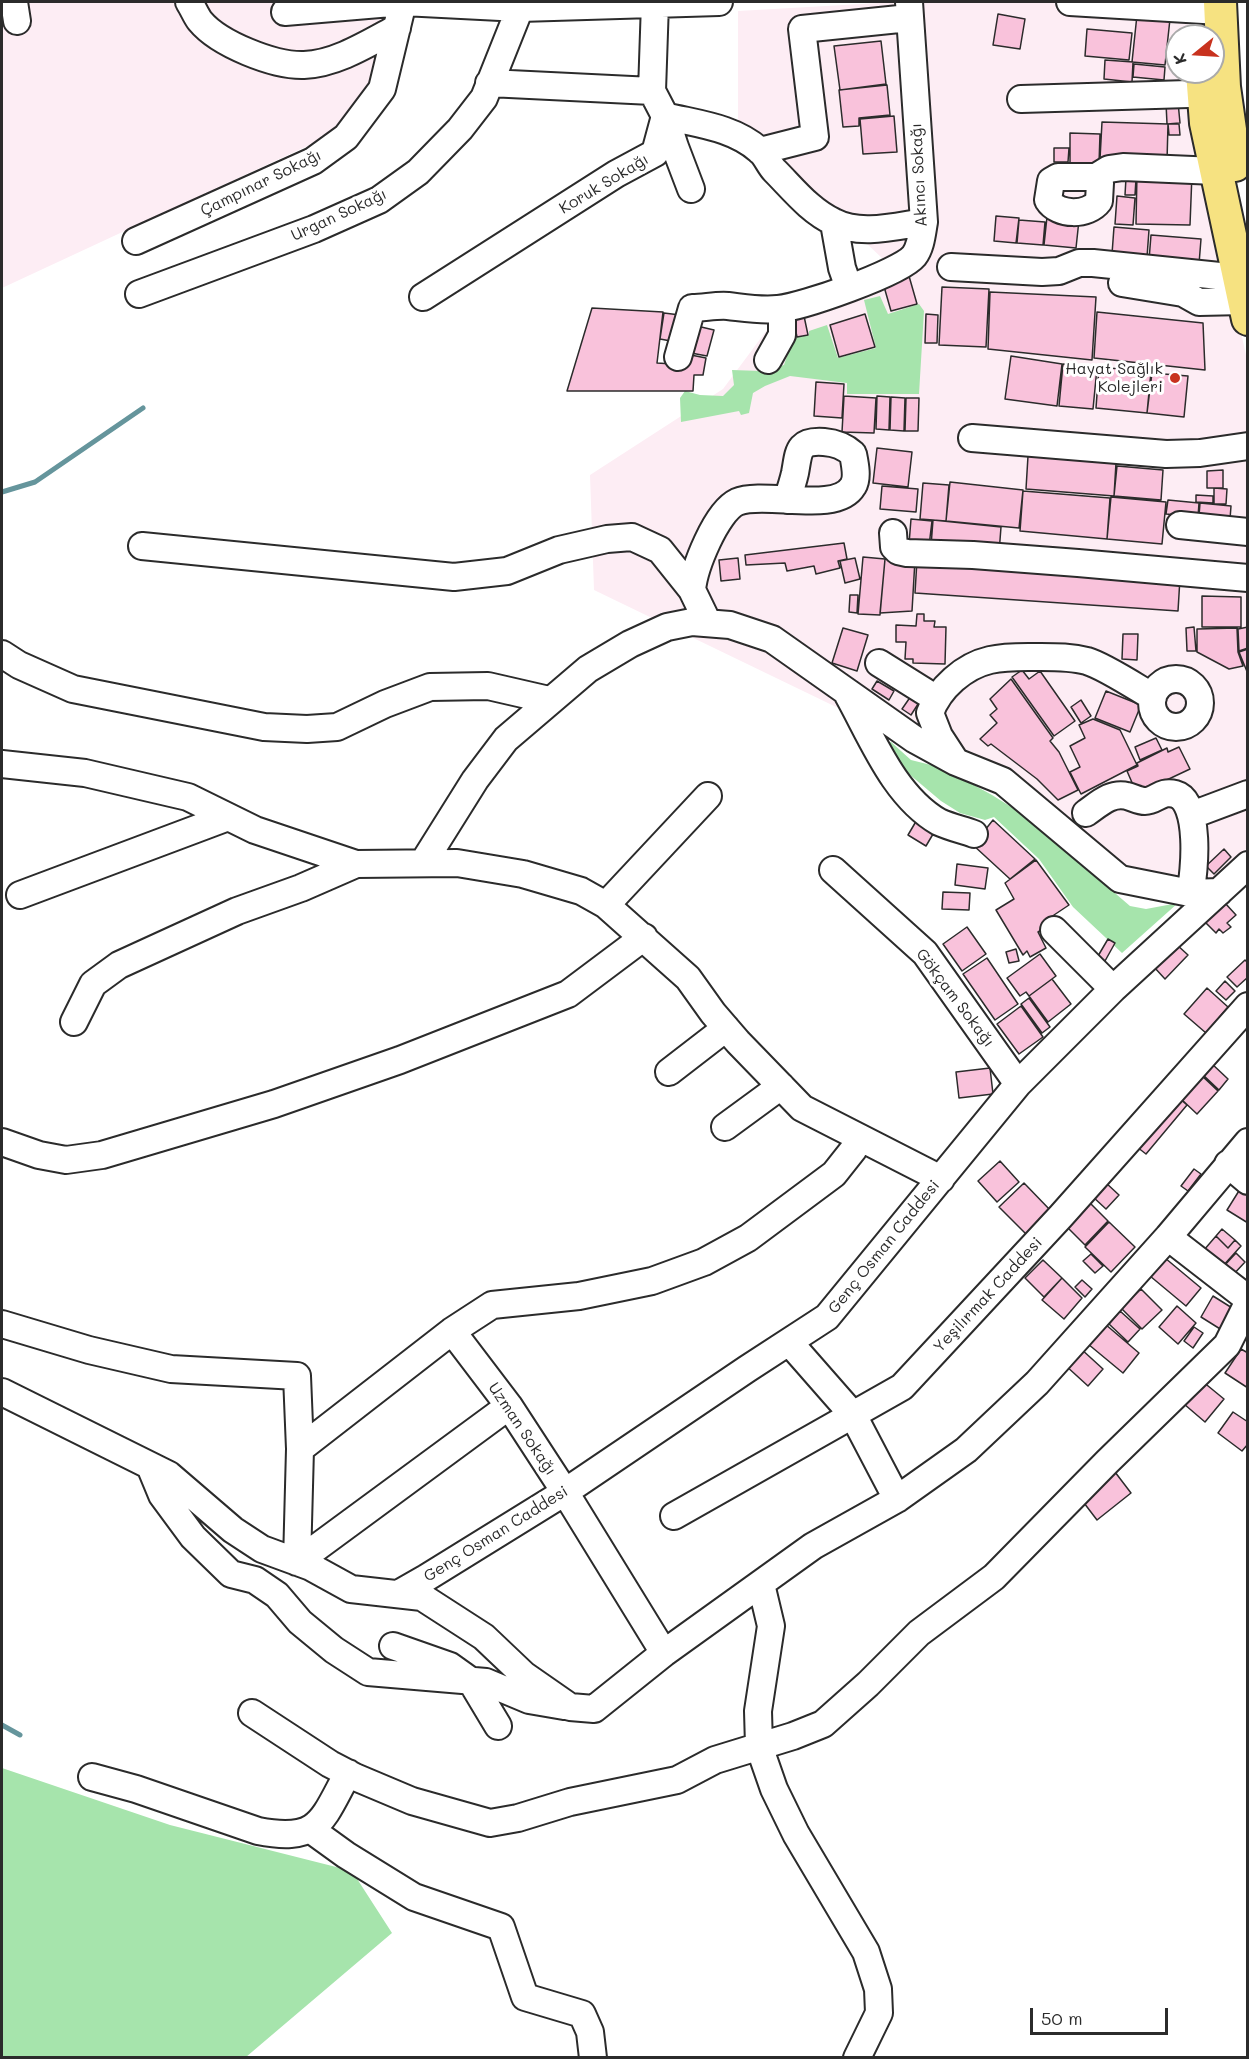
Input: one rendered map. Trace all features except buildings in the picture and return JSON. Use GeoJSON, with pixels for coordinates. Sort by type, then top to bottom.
{"type":"FeatureCollection","features":[{"type":"Feature","properties":{"kind":"main road"},"geometry":{"type":"LineString","coordinates":[[1208,12],[1210,86],[1206,123],[1244,294]]}},
{"type":"Feature","properties":{"kind":"main road"},"geometry":{"type":"LineString","coordinates":[[1210,86],[1232,148],[1248,233]]}},
{"type":"Feature","properties":{"kind":"street"},"geometry":{"type":"LineString","coordinates":[[189,2],[200,21],[219,38],[257,57],[303,66],[351,52],[397,28]]}},
{"type":"Feature","properties":{"kind":"street"},"geometry":{"type":"LineString","coordinates":[[285,12],[403,2],[520,8],[605,3],[718,2]]}},
{"type":"Feature","properties":{"kind":"street","name":"Çampınar Sokağı"},"geometry":{"type":"LineString","coordinates":[[136,242],[312,161],[346,137],[382,89],[403,2]]}},
{"type":"Feature","properties":{"kind":"street"},"geometry":{"type":"LineString","coordinates":[[1070,2],[1208,12]]}},
{"type":"Feature","properties":{"kind":"street"},"geometry":{"type":"LineString","coordinates":[[655,3],[652,91],[665,116],[691,189]]}},
{"type":"Feature","properties":{"kind":"street","name":"Urgan Sokağı"},"geometry":{"type":"LineString","coordinates":[[139,294],[314,229],[379,200],[418,172],[460,129],[484,98],[520,8]]}},
{"type":"Feature","properties":{"kind":"street"},"geometry":{"type":"LineString","coordinates":[[760,151],[815,137],[802,29],[909,10]]}},
{"type":"Feature","properties":{"kind":"street","name":"Akıncı Sokağı"},"geometry":{"type":"LineString","coordinates":[[678,357],[692,308],[728,306],[754,310],[796,307],[903,265],[915,256],[924,222],[909,10]]}},
{"type":"Feature","properties":{"kind":"street"},"geometry":{"type":"LineString","coordinates":[[489,83],[652,91]]}},
{"type":"Feature","properties":{"kind":"street"},"geometry":{"type":"LineString","coordinates":[[1022,99],[1210,86]]}},
{"type":"Feature","properties":{"kind":"street"},"geometry":{"type":"LineString","coordinates":[[665,116],[734,133],[760,151],[771,167],[805,202],[834,223],[858,229],[924,222]]}},
{"type":"Feature","properties":{"kind":"street","name":"Koruk Sokağı"},"geometry":{"type":"LineString","coordinates":[[423,297],[616,174],[655,153],[665,116]]}},
{"type":"Feature","properties":{"kind":"street"},"geometry":{"type":"LineString","coordinates":[[1096,177],[1109,169],[1123,167],[1216,171]]}},
{"type":"Feature","properties":{"kind":"street"},"geometry":{"type":"LineString","coordinates":[[834,223],[842,268],[849,288]]}},
{"type":"Feature","properties":{"kind":"street"},"geometry":{"type":"LineString","coordinates":[[951,267],[1042,272],[1059,271],[1079,263],[1093,263],[1244,294]]}},
{"type":"Feature","properties":{"kind":"street"},"geometry":{"type":"LineString","coordinates":[[1097,279],[1183,293],[1199,302],[1206,303],[1244,294]]}},
{"type":"Feature","properties":{"kind":"street"},"geometry":{"type":"LineString","coordinates":[[768,360],[782,335],[782,309]]}},
{"type":"Feature","properties":{"kind":"street"},"geometry":{"type":"LineString","coordinates":[[972,438],[1166,454],[1200,453],[1248,446]]}},
{"type":"Feature","properties":{"kind":"street"},"geometry":{"type":"LineString","coordinates":[[692,590],[702,550],[727,511],[736,502],[750,498],[787,500]]}},
{"type":"Feature","properties":{"kind":"street"},"geometry":{"type":"LineString","coordinates":[[1180,525],[1248,532]]}},
{"type":"Feature","properties":{"kind":"street"},"geometry":{"type":"LineString","coordinates":[[893,533],[894,547],[907,553],[973,555],[1248,578]]}},
{"type":"Feature","properties":{"kind":"street"},"geometry":{"type":"LineString","coordinates":[[142,546],[454,577],[507,572],[559,550],[607,539],[632,537],[660,550],[692,590],[708,623]]}},
{"type":"Feature","properties":{"kind":"street"},"geometry":{"type":"LineString","coordinates":[[423,863],[475,780],[506,739],[549,700],[588,669],[630,644],[667,627],[692,622],[730,625],[772,639],[914,739],[956,762],[1003,781],[1120,879],[1190,893],[1219,892]]}},
{"type":"Feature","properties":{"kind":"street"},"geometry":{"type":"LineString","coordinates":[[2,654],[19,665],[73,689],[264,727],[308,729],[337,727],[385,704],[430,687],[488,686],[549,700]]}},
{"type":"Feature","properties":{"kind":"street"},"geometry":{"type":"LineString","coordinates":[[956,762],[933,723],[930,712],[935,698],[953,679],[971,667],[989,660],[1009,657],[1068,658],[1089,662],[1153,697]]}},
{"type":"Feature","properties":{"kind":"street"},"geometry":{"type":"LineString","coordinates":[[879,663],[935,698]]}},
{"type":"Feature","properties":{"kind":"street"},"geometry":{"type":"LineString","coordinates":[[844,688],[903,789],[929,815],[941,823],[974,834]]}},
{"type":"Feature","properties":{"kind":"street"},"geometry":{"type":"LineString","coordinates":[[2,764],[85,773],[188,797],[255,830],[356,864],[457,863],[523,874],[580,891],[606,905],[688,978],[726,1028],[802,1108],[940,1179]]}},
{"type":"Feature","properties":{"kind":"street"},"geometry":{"type":"LineString","coordinates":[[1086,813],[1109,797],[1118,794],[1145,801],[1167,792],[1185,799],[1192,814],[1194,874],[1190,893]]}},
{"type":"Feature","properties":{"kind":"street"},"geometry":{"type":"LineString","coordinates":[[1192,814],[1248,794]]}},
{"type":"Feature","properties":{"kind":"street"},"geometry":{"type":"LineString","coordinates":[[606,905],[708,796]]}},
{"type":"Feature","properties":{"kind":"street"},"geometry":{"type":"LineString","coordinates":[[20,895],[228,817]]}},
{"type":"Feature","properties":{"kind":"street"},"geometry":{"type":"LineString","coordinates":[[75,1022],[93,984],[119,965],[237,911],[301,888],[356,864]]}},
{"type":"Feature","properties":{"kind":"street","name":"Genç Osman Caddesi"},"geometry":{"type":"LineString","coordinates":[[398,1594],[565,1492],[827,1317],[1018,1084],[1113,989],[1248,864]]}},
{"type":"Feature","properties":{"kind":"street","name":"Gökçam Sokağı"},"geometry":{"type":"LineString","coordinates":[[833,870],[925,953],[1018,1084]]}},
{"type":"Feature","properties":{"kind":"street"},"geometry":{"type":"LineString","coordinates":[[1054,930],[1113,989]]}},
{"type":"Feature","properties":{"kind":"street"},"geometry":{"type":"LineString","coordinates":[[2,1142],[39,1155],[66,1160],[102,1155],[274,1104],[400,1060],[568,994],[644,937]]}},
{"type":"Feature","properties":{"kind":"street","name":"Yeşilırmak Caddesi"},"geometry":{"type":"LineString","coordinates":[[674,1516],[902,1387],[1061,1216],[1248,1006]]}},
{"type":"Feature","properties":{"kind":"street"},"geometry":{"type":"LineString","coordinates":[[669,1072],[726,1028]]}},
{"type":"Feature","properties":{"kind":"street"},"geometry":{"type":"LineString","coordinates":[[725,1127],[781,1086]]}},
{"type":"Feature","properties":{"kind":"street"},"geometry":{"type":"LineString","coordinates":[[300,1449],[452,1331],[492,1305],[579,1296],[652,1281],[704,1262],[748,1238],[834,1174],[859,1139]]}},
{"type":"Feature","properties":{"kind":"street"},"geometry":{"type":"LineString","coordinates":[[150,1466],[162,1495],[193,1537],[231,1574],[255,1580],[277,1595],[300,1622],[334,1650],[368,1672],[486,1682],[529,1700],[594,1709],[664,1653],[813,1546],[897,1499],[966,1450],[1037,1383],[1168,1237],[1248,1142]]}},
{"type":"Feature","properties":{"kind":"street"},"geometry":{"type":"LineString","coordinates":[[1228,1164],[1248,1181]]}},
{"type":"Feature","properties":{"kind":"street"},"geometry":{"type":"LineString","coordinates":[[252,1713],[330,1764],[348,1773],[412,1801],[490,1823],[518,1818],[570,1802],[676,1780],[714,1760],[794,1736],[823,1724],[868,1684],[919,1633],[994,1577],[1227,1345],[1248,1301],[1168,1237]]}},
{"type":"Feature","properties":{"kind":"street"},"geometry":{"type":"LineString","coordinates":[[2,1324],[88,1350],[163,1367],[297,1376],[300,1449],[297,1562]]}},
{"type":"Feature","properties":{"kind":"street","name":"Uzman Sokağı"},"geometry":{"type":"LineString","coordinates":[[452,1331],[509,1406],[664,1653]]}},
{"type":"Feature","properties":{"kind":"street"},"geometry":{"type":"LineString","coordinates":[[789,1342],[853,1415],[897,1499]]}},
{"type":"Feature","properties":{"kind":"street"},"geometry":{"type":"LineString","coordinates":[[2,1392],[169,1475],[233,1530],[262,1549],[297,1562],[351,1589],[422,1597],[484,1637],[524,1675],[570,1707]]}},
{"type":"Feature","properties":{"kind":"street"},"geometry":{"type":"LineString","coordinates":[[297,1562],[509,1406]]}},
{"type":"Feature","properties":{"kind":"street"},"geometry":{"type":"LineString","coordinates":[[761,1584],[771,1626],[758,1711],[759,1746],[774,1789],[796,1834],[866,1952],[878,1989],[879,2013],[852,2056]]}},
{"type":"Feature","properties":{"kind":"street"},"geometry":{"type":"LineString","coordinates":[[393,1646],[450,1666],[471,1681],[498,1726]]}},
{"type":"Feature","properties":{"kind":"street"},"geometry":{"type":"LineString","coordinates":[[92,1777],[276,1835],[299,1834],[318,1825],[348,1773]]}},
{"type":"Feature","properties":{"kind":"street"},"geometry":{"type":"LineString","coordinates":[[310,1829],[346,1855],[414,1897],[501,1927],[525,1997],[582,2014],[590,2032],[593,2058]]}},
{"type":"Feature","properties":{"kind":"shaded area"},"geometry":{"type":"Polygon","coordinates":[[[2,2],[410,2],[359,122],[2,288],[2,2]]]}},
{"type":"Feature","properties":{"kind":"shaded area"},"geometry":{"type":"Polygon","coordinates":[[[896,2],[1187,2],[1188,24],[1165,24],[1165,84],[1193,84],[1230,283],[1248,364],[1247,848],[1209,883],[1129,870],[1000,772],[890,733],[594,590],[590,475],[723,389],[781,311],[883,259],[738,122],[738,11],[896,2]]]}},
{"type":"Feature","properties":{"kind":"green space"},"geometry":{"type":"Polygon","coordinates":[[[880,296],[888,314],[919,304],[924,311],[919,394],[847,394],[847,383],[790,376],[753,393],[749,413],[741,415],[739,411],[681,422],[680,398],[685,391],[700,395],[723,396],[734,385],[732,370],[761,371],[784,365],[793,338],[809,335],[809,331],[827,325],[838,358],[876,348],[864,300],[880,296]]]}},
{"type":"Feature","properties":{"kind":"green space"},"geometry":{"type":"Polygon","coordinates":[[[891,742],[911,760],[935,766],[963,779],[1024,815],[1130,906],[1146,909],[1178,903],[1122,953],[1073,907],[1039,859],[994,817],[985,820],[960,813],[941,801],[903,769],[887,743],[891,742]]]}},
{"type":"Feature","properties":{"kind":"green space"},"geometry":{"type":"Polygon","coordinates":[[[2,1768],[170,1825],[352,1871],[392,1933],[246,2057],[2,2058],[2,1768]]]}},
{"type":"Feature","properties":{"kind":"waterway"},"geometry":{"type":"LineString","coordinates":[[2,492],[35,482],[143,408]]}},
{"type":"Feature","properties":{"kind":"waterway"},"geometry":{"type":"LineString","coordinates":[[2,1725],[20,1735]]}},
{"type":"Feature","properties":{"kind":"place","name":"Hayat Sağlık Kolejleri"},"geometry":{"type":"Point","coordinates":[1175,378]}}]}
